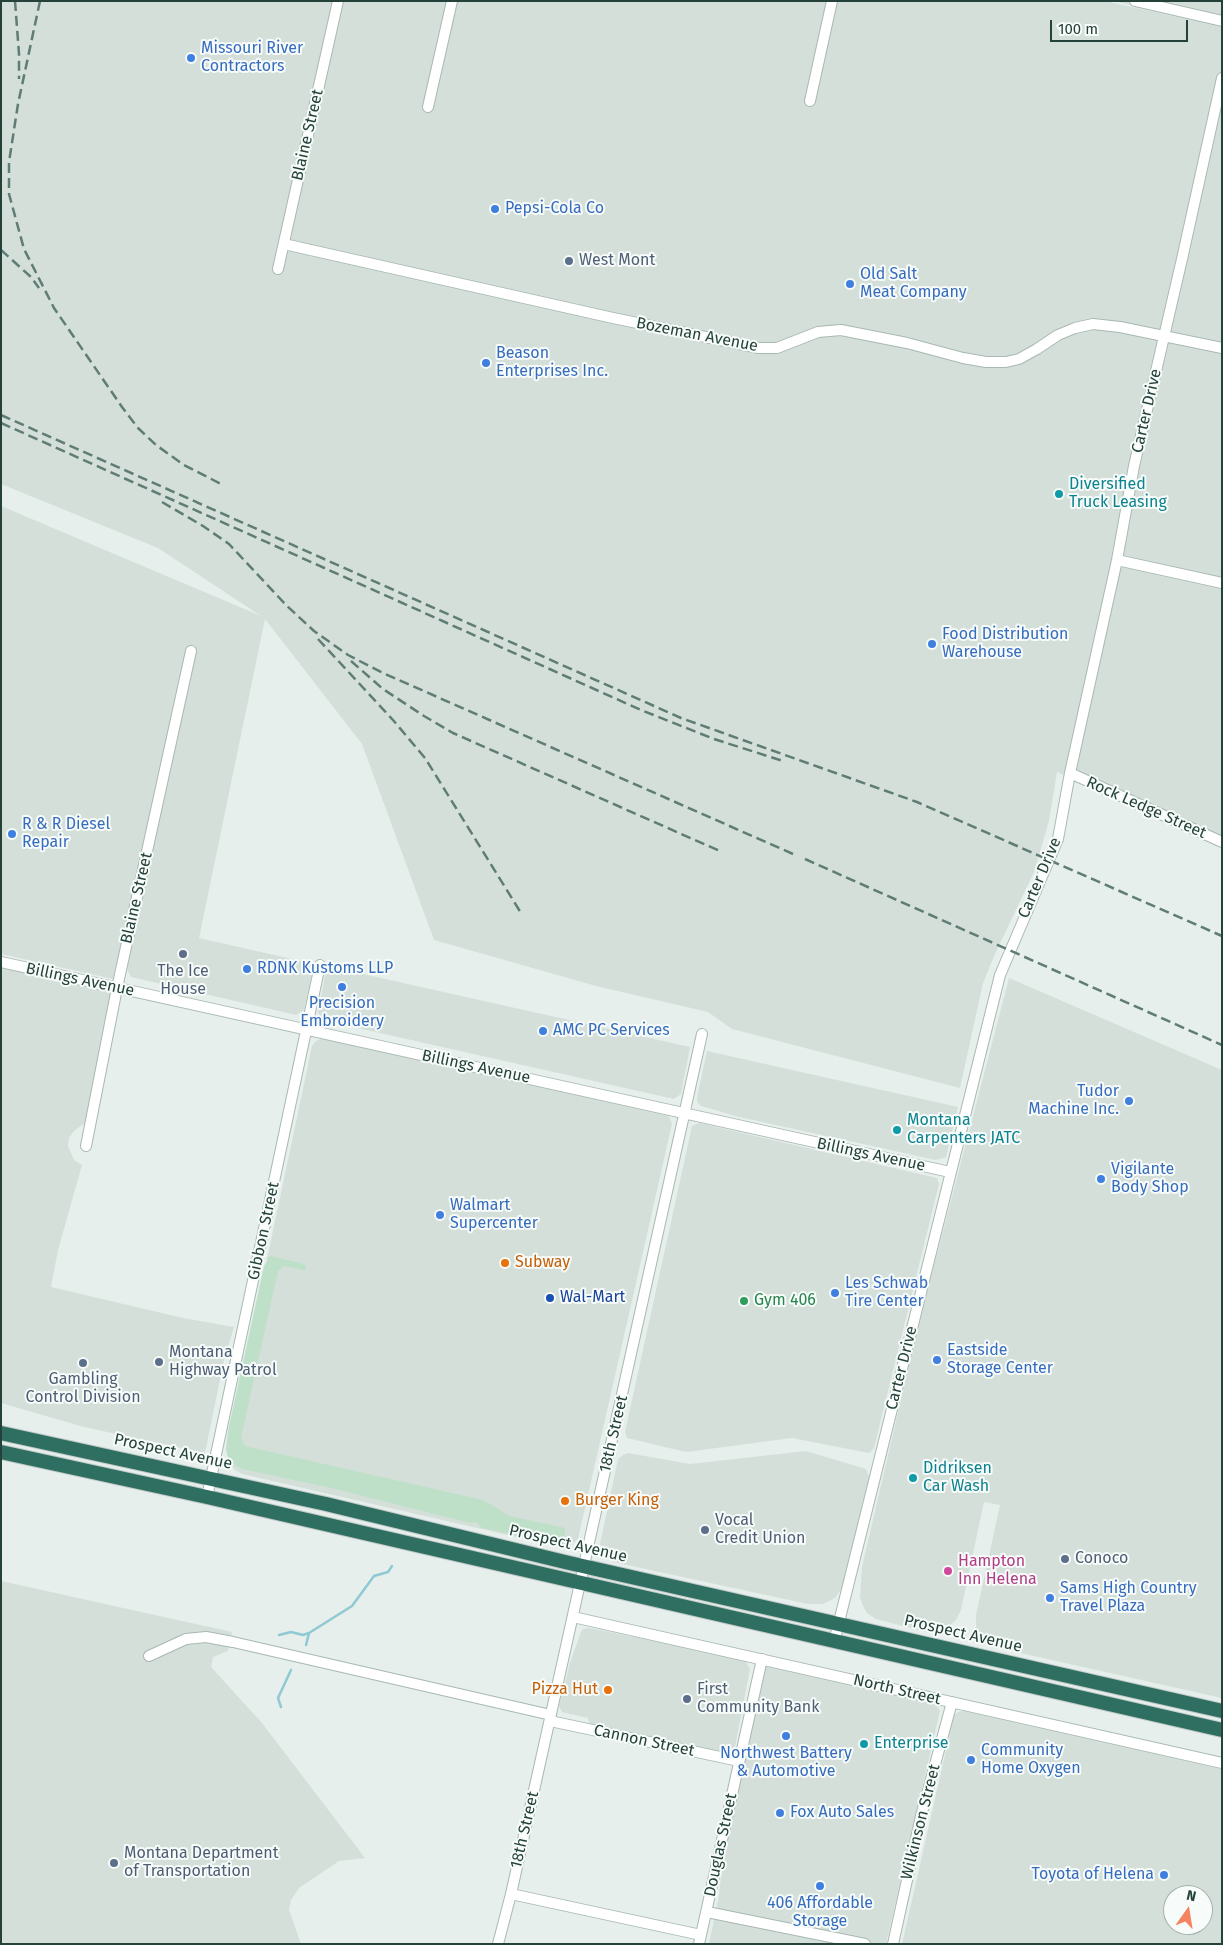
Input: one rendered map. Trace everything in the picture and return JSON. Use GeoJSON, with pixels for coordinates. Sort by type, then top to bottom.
{"type":"FeatureCollection","features":[{"type":"Feature","properties":{"kind":"highway"},"geometry":{"type":"LineString","coordinates":[[1,1424],[37,1434],[84,1451]]}},
{"type":"Feature","properties":{"kind":"highway","name":"Prospect Avenue"},"geometry":{"type":"LineString","coordinates":[[1,1433],[211,1478],[584,1566],[1222,1710]]}},
{"type":"Feature","properties":{"kind":"highway"},"geometry":{"type":"LineString","coordinates":[[1,1452],[207,1497],[1222,1730]]}},
{"type":"Feature","properties":{"kind":"street","name":"Blaine Street"},"geometry":{"type":"LineString","coordinates":[[278,269],[338,1]]}},
{"type":"Feature","properties":{"kind":"street"},"geometry":{"type":"LineString","coordinates":[[428,107],[452,1]]}},
{"type":"Feature","properties":{"kind":"street"},"geometry":{"type":"LineString","coordinates":[[810,101],[832,1]]}},
{"type":"Feature","properties":{"kind":"street"},"geometry":{"type":"LineString","coordinates":[[1135,1],[1222,21]]}},
{"type":"Feature","properties":{"kind":"street","name":"Carter Drive"},"geometry":{"type":"LineString","coordinates":[[834,1642],[1000,975],[1058,839],[1070,773],[1117,560],[1134,466],[1222,78]]}},
{"type":"Feature","properties":{"kind":"street","name":"Bozeman Avenue"},"geometry":{"type":"LineString","coordinates":[[284,244],[613,318],[760,348],[777,348],[818,332],[841,330],[963,358],[986,362],[1006,362],[1019,359],[1058,335],[1074,328],[1093,324],[1120,327],[1222,348]]}},
{"type":"Feature","properties":{"kind":"street"},"geometry":{"type":"LineString","coordinates":[[1117,560],[1222,584]]}},
{"type":"Feature","properties":{"kind":"street","name":"Blaine Street"},"geometry":{"type":"LineString","coordinates":[[86,1146],[117,988],[191,651]]}},
{"type":"Feature","properties":{"kind":"street","name":"Rock Ledge Street"},"geometry":{"type":"LineString","coordinates":[[1070,773],[1222,842]]}},
{"type":"Feature","properties":{"kind":"street","name":"Billings Avenue"},"geometry":{"type":"LineString","coordinates":[[1,962],[950,1172]]}},
{"type":"Feature","properties":{"kind":"street","name":"Gibbon Street"},"geometry":{"type":"LineString","coordinates":[[207,1497],[320,965]]}},
{"type":"Feature","properties":{"kind":"street","name":"18th Street"},"geometry":{"type":"LineString","coordinates":[[498,1944],[573,1618],[702,1034]]}},
{"type":"Feature","properties":{"kind":"street","name":"North Street"},"geometry":{"type":"LineString","coordinates":[[573,1618],[1222,1762]]}},
{"type":"Feature","properties":{"kind":"street","name":"Cannon Street"},"geometry":{"type":"LineString","coordinates":[[149,1656],[186,1639],[206,1638],[238,1643],[739,1761]]}},
{"type":"Feature","properties":{"kind":"street","name":"Douglas Street"},"geometry":{"type":"LineString","coordinates":[[700,1939],[762,1659]]}},
{"type":"Feature","properties":{"kind":"street","name":"Wilkinson Street"},"geometry":{"type":"LineString","coordinates":[[893,1944],[921,1816],[952,1702]]}},
{"type":"Feature","properties":{"kind":"street"},"geometry":{"type":"LineString","coordinates":[[511,1894],[700,1939]]}},
{"type":"Feature","properties":{"kind":"street"},"geometry":{"type":"LineString","coordinates":[[707,1912],[865,1944]]}},
{"type":"Feature","properties":{"kind":"shaded area"},"geometry":{"type":"Polygon","coordinates":[[[1,1],[1105,1],[1222,27],[1222,847],[1057,772],[1049,821],[1034,872],[983,983],[960,1088],[732,1029],[708,1012],[596,986],[434,940],[362,744],[265,619],[199,938],[314,964],[304,1010],[296,1015],[131,977],[127,969],[137,925],[126,921],[113,979],[1,954],[1,506],[261,616],[158,548],[1,484],[1,1]]]}},
{"type":"Feature","properties":{"kind":"shaded area"},"geometry":{"type":"Polygon","coordinates":[[[1113,1],[1222,1],[1222,25],[1201,21],[1113,1]]]}},
{"type":"Feature","properties":{"kind":"shaded area"},"geometry":{"type":"Polygon","coordinates":[[[327,966],[690,1047],[681,1094],[674,1099],[322,1020],[318,1012],[327,966]]]}},
{"type":"Feature","properties":{"kind":"shaded area"},"geometry":{"type":"Polygon","coordinates":[[[1,968],[113,992],[86,1122],[74,1131],[69,1138],[68,1146],[74,1160],[82,1165],[58,1250],[51,1287],[183,1318],[234,1327],[224,1360],[205,1453],[84,1427],[1,1403],[1,968]]]}},
{"type":"Feature","properties":{"kind":"shaded area"},"geometry":{"type":"Polygon","coordinates":[[[1009,978],[1222,1070],[1222,1698],[989,1646],[983,1642],[976,1630],[976,1615],[1000,1505],[984,1502],[961,1610],[956,1620],[941,1632],[930,1633],[876,1619],[867,1613],[860,1597],[862,1567],[916,1335],[1009,978]]]}},
{"type":"Feature","properties":{"kind":"shaded area"},"geometry":{"type":"Polygon","coordinates":[[[323,1038],[669,1116],[672,1124],[578,1539],[570,1545],[560,1547],[242,1474],[235,1470],[230,1463],[227,1455],[228,1444],[312,1046],[316,1041],[323,1038]]]}},
{"type":"Feature","properties":{"kind":"shaded area"},"geometry":{"type":"Polygon","coordinates":[[[707,1051],[958,1107],[946,1157],[936,1160],[739,1117],[701,1106],[697,1102],[697,1097],[707,1051]]]}},
{"type":"Feature","properties":{"kind":"shaded area"},"geometry":{"type":"Polygon","coordinates":[[[699,1123],[937,1178],[939,1184],[874,1448],[869,1453],[792,1438],[686,1452],[627,1438],[625,1432],[692,1126],[699,1123]]]}},
{"type":"Feature","properties":{"kind":"shaded area"},"geometry":{"type":"Polygon","coordinates":[[[806,1451],[866,1469],[869,1477],[842,1588],[835,1598],[823,1604],[808,1604],[613,1562],[603,1552],[600,1544],[618,1459],[623,1455],[628,1453],[690,1464],[806,1451]]]}},
{"type":"Feature","properties":{"kind":"shaded area"},"geometry":{"type":"Polygon","coordinates":[[[1,1581],[232,1632],[228,1651],[213,1657],[211,1667],[262,1723],[365,1858],[339,1861],[299,1888],[291,1900],[289,1910],[301,1944],[1,1944],[1,1581]]]}},
{"type":"Feature","properties":{"kind":"shaded area"},"geometry":{"type":"Polygon","coordinates":[[[589,1628],[740,1658],[746,1662],[750,1669],[735,1747],[723,1755],[590,1726],[588,1718],[562,1712],[559,1706],[570,1663],[581,1632],[583,1629],[589,1628]]]}},
{"type":"Feature","properties":{"kind":"shaded area"},"geometry":{"type":"Polygon","coordinates":[[[766,1665],[925,1700],[935,1704],[940,1711],[886,1944],[709,1944],[719,1896],[723,1856],[766,1665]]]}},
{"type":"Feature","properties":{"kind":"shaded area"},"geometry":{"type":"Polygon","coordinates":[[[968,1710],[1222,1769],[1222,1944],[902,1944],[954,1715],[968,1710]]]}},
{"type":"Feature","properties":{"kind":"green space"},"geometry":{"type":"Polygon","coordinates":[[[270,1256],[301,1263],[306,1266],[306,1269],[284,1266],[278,1271],[241,1438],[245,1446],[483,1500],[510,1516],[565,1528],[565,1542],[563,1545],[482,1528],[476,1522],[471,1523],[331,1488],[242,1469],[229,1461],[226,1449],[228,1431],[264,1266],[268,1260],[266,1258],[270,1256]]]}},
{"type":"Feature","properties":{"kind":"waterway"},"geometry":{"type":"LineString","coordinates":[[279,1635],[291,1632],[303,1635],[309,1633],[352,1606],[374,1576],[388,1572],[392,1566]]}},
{"type":"Feature","properties":{"kind":"waterway"},"geometry":{"type":"LineString","coordinates":[[306,1645],[309,1633]]}},
{"type":"Feature","properties":{"kind":"waterway"},"geometry":{"type":"LineString","coordinates":[[281,1707],[278,1698],[291,1670]]}},
{"type":"Feature","properties":{"kind":"railway"},"geometry":{"type":"LineString","coordinates":[[15,1],[19,79]]}},
{"type":"Feature","properties":{"kind":"railway"},"geometry":{"type":"LineString","coordinates":[[40,1],[18,104],[9,162],[9,194],[24,249],[54,308],[138,428],[156,445],[184,465],[223,485]]}},
{"type":"Feature","properties":{"kind":"railway"},"geometry":{"type":"LineString","coordinates":[[1,250],[31,277],[39,288]]}},
{"type":"Feature","properties":{"kind":"railway"},"geometry":{"type":"LineString","coordinates":[[1,415],[681,718],[917,802],[1222,936]]}},
{"type":"Feature","properties":{"kind":"railway"},"geometry":{"type":"LineString","coordinates":[[1,423],[641,710],[714,739],[783,761]]}},
{"type":"Feature","properties":{"kind":"railway"},"geometry":{"type":"LineString","coordinates":[[162,502],[229,544],[287,606],[314,631],[348,655],[383,673],[793,854]]}},
{"type":"Feature","properties":{"kind":"railway"},"geometry":{"type":"LineString","coordinates":[[318,639],[393,720],[425,758],[521,913]]}},
{"type":"Feature","properties":{"kind":"railway"},"geometry":{"type":"LineString","coordinates":[[351,661],[383,689],[453,733],[722,852]]}},
{"type":"Feature","properties":{"kind":"railway"},"geometry":{"type":"LineString","coordinates":[[805,859],[1222,1045]]}},
{"type":"Feature","properties":{"kind":"place","name":"Missouri River Contractors"},"geometry":{"type":"Point","coordinates":[191,58]}},
{"type":"Feature","properties":{"kind":"place","name":"Pepsi-Cola Co"},"geometry":{"type":"Point","coordinates":[495,209]}},
{"type":"Feature","properties":{"kind":"place","name":"West Mont"},"geometry":{"type":"Point","coordinates":[569,261]}},
{"type":"Feature","properties":{"kind":"place","name":"Old Salt Meat Company"},"geometry":{"type":"Point","coordinates":[850,284]}},
{"type":"Feature","properties":{"kind":"place","name":"Beason Enterprises Inc."},"geometry":{"type":"Point","coordinates":[486,363]}},
{"type":"Feature","properties":{"kind":"place","name":"Diversified Truck Leasing"},"geometry":{"type":"Point","coordinates":[1059,494]}},
{"type":"Feature","properties":{"kind":"place","name":"Food Distribution Warehouse"},"geometry":{"type":"Point","coordinates":[932,644]}},
{"type":"Feature","properties":{"kind":"place","name":"R & R Diesel Repair"},"geometry":{"type":"Point","coordinates":[12,834]}},
{"type":"Feature","properties":{"kind":"place","name":"The Ice House"},"geometry":{"type":"Point","coordinates":[183,954]}},
{"type":"Feature","properties":{"kind":"place","name":"RDNK Kustoms LLP"},"geometry":{"type":"Point","coordinates":[247,969]}},
{"type":"Feature","properties":{"kind":"place","name":"Precision Embroidery"},"geometry":{"type":"Point","coordinates":[342,987]}},
{"type":"Feature","properties":{"kind":"place","name":"AMC PC Services"},"geometry":{"type":"Point","coordinates":[543,1031]}},
{"type":"Feature","properties":{"kind":"place","name":"Tudor Machine Inc."},"geometry":{"type":"Point","coordinates":[1129,1101]}},
{"type":"Feature","properties":{"kind":"place","name":"Montana Carpenters JATC"},"geometry":{"type":"Point","coordinates":[897,1130]}},
{"type":"Feature","properties":{"kind":"place","name":"Vigilante Body Shop"},"geometry":{"type":"Point","coordinates":[1101,1179]}},
{"type":"Feature","properties":{"kind":"place","name":"Walmart Supercenter"},"geometry":{"type":"Point","coordinates":[440,1215]}},
{"type":"Feature","properties":{"kind":"place","name":"Subway"},"geometry":{"type":"Point","coordinates":[505,1263]}},
{"type":"Feature","properties":{"kind":"place","name":"Les Schwab Tire Center"},"geometry":{"type":"Point","coordinates":[835,1293]}},
{"type":"Feature","properties":{"kind":"place","name":"Wal-Mart"},"geometry":{"type":"Point","coordinates":[550,1298]}},
{"type":"Feature","properties":{"kind":"place","name":"Gym 406"},"geometry":{"type":"Point","coordinates":[744,1301]}},
{"type":"Feature","properties":{"kind":"place","name":"Eastside Storage Center"},"geometry":{"type":"Point","coordinates":[937,1360]}},
{"type":"Feature","properties":{"kind":"place","name":"Montana Highway Patrol"},"geometry":{"type":"Point","coordinates":[159,1362]}},
{"type":"Feature","properties":{"kind":"place","name":"Gambling Control Division"},"geometry":{"type":"Point","coordinates":[83,1363]}},
{"type":"Feature","properties":{"kind":"place","name":"Didriksen Car Wash"},"geometry":{"type":"Point","coordinates":[913,1478]}},
{"type":"Feature","properties":{"kind":"place","name":"Burger King"},"geometry":{"type":"Point","coordinates":[565,1501]}},
{"type":"Feature","properties":{"kind":"place","name":"Vocal Credit Union"},"geometry":{"type":"Point","coordinates":[705,1530]}},
{"type":"Feature","properties":{"kind":"place","name":"Conoco"},"geometry":{"type":"Point","coordinates":[1065,1559]}},
{"type":"Feature","properties":{"kind":"place","name":"Hampton Inn Helena"},"geometry":{"type":"Point","coordinates":[948,1571]}},
{"type":"Feature","properties":{"kind":"place","name":"Sams High Country Travel Plaza"},"geometry":{"type":"Point","coordinates":[1050,1598]}},
{"type":"Feature","properties":{"kind":"place","name":"Pizza Hut"},"geometry":{"type":"Point","coordinates":[608,1690]}},
{"type":"Feature","properties":{"kind":"place","name":"First Community Bank"},"geometry":{"type":"Point","coordinates":[687,1699]}},
{"type":"Feature","properties":{"kind":"place","name":"Northwest Battery & Automotive"},"geometry":{"type":"Point","coordinates":[786,1736]}},
{"type":"Feature","properties":{"kind":"place","name":"Enterprise"},"geometry":{"type":"Point","coordinates":[864,1744]}},
{"type":"Feature","properties":{"kind":"place","name":"Community Home Oxygen"},"geometry":{"type":"Point","coordinates":[971,1760]}},
{"type":"Feature","properties":{"kind":"place","name":"Fox Auto Sales"},"geometry":{"type":"Point","coordinates":[780,1813]}},
{"type":"Feature","properties":{"kind":"place","name":"Montana Department of Transportation"},"geometry":{"type":"Point","coordinates":[114,1863]}},
{"type":"Feature","properties":{"kind":"place","name":"Toyota of Helena"},"geometry":{"type":"Point","coordinates":[1164,1875]}},
{"type":"Feature","properties":{"kind":"place","name":"406 Affordable Storage"},"geometry":{"type":"Point","coordinates":[820,1886]}}]}
